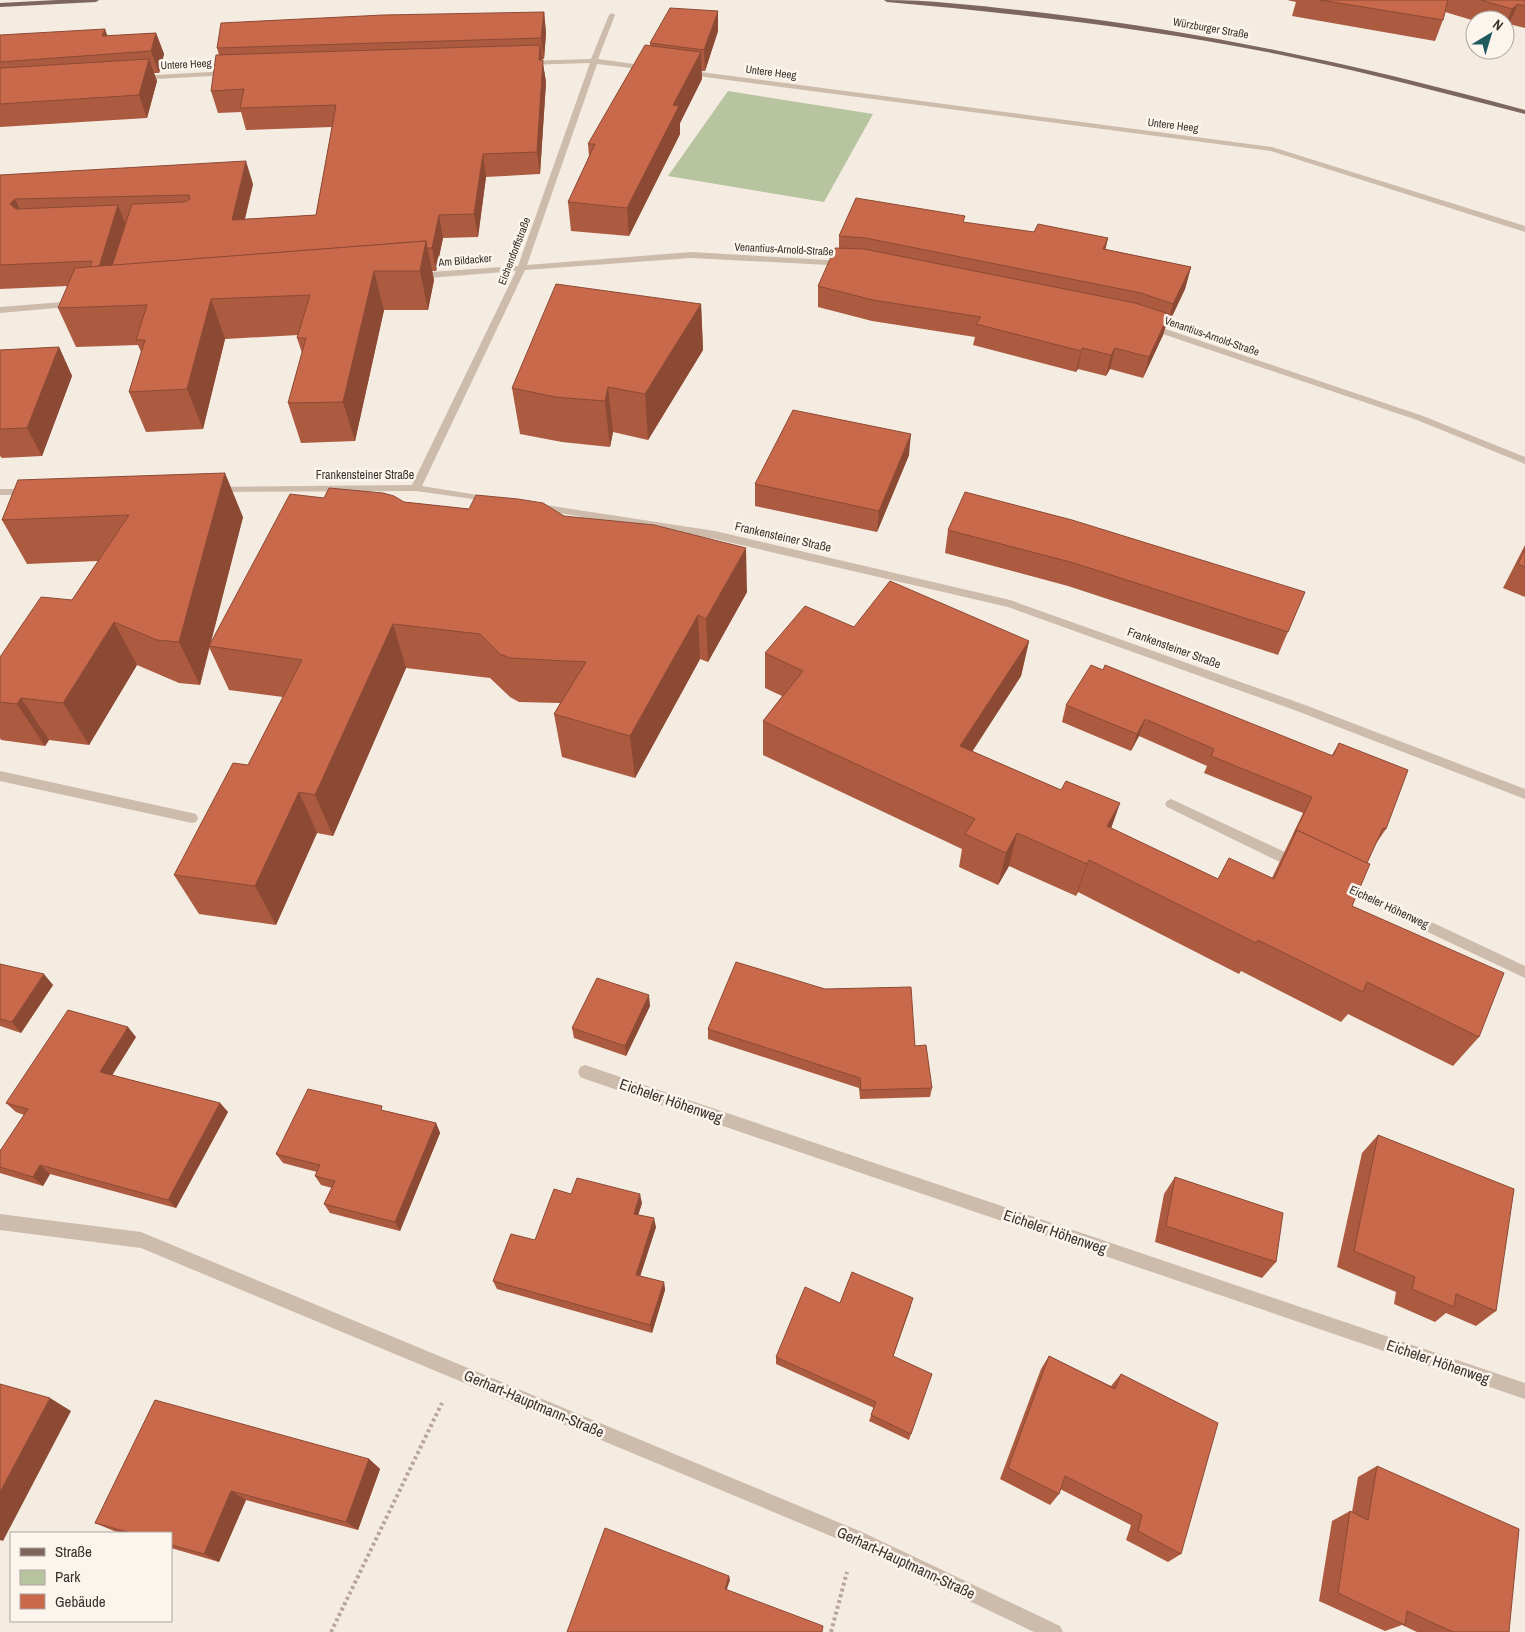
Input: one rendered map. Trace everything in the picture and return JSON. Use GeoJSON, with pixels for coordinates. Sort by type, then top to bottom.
{"type":"FeatureCollection","features":[{"type":"Feature","properties":{"kind":"main road"},"geometry":{"type":"LineString","coordinates":[[0,5],[96,0]]}},
{"type":"Feature","properties":{"kind":"main road","name":"Würzburger Straße"},"geometry":{"type":"LineString","coordinates":[[887,0],[1134,27],[1257,48],[1414,82],[1525,112]]}},
{"type":"Feature","properties":{"kind":"street","name":"Eichendorffstraße"},"geometry":{"type":"LineString","coordinates":[[416,488],[522,267],[612,15]]}},
{"type":"Feature","properties":{"kind":"street"},"geometry":{"type":"LineString","coordinates":[[515,63],[594,61],[652,68]]}},
{"type":"Feature","properties":{"kind":"street","name":"Untere Heeg"},"geometry":{"type":"LineString","coordinates":[[672,71],[1272,149],[1525,229]]}},
{"type":"Feature","properties":{"kind":"street","name":"Untere Heeg"},"geometry":{"type":"LineString","coordinates":[[126,79],[232,73]]}},
{"type":"Feature","properties":{"kind":"street","name":"Venantius-Arnold-Straße"},"geometry":{"type":"LineString","coordinates":[[522,267],[691,255],[853,264]]}},
{"type":"Feature","properties":{"kind":"street","name":"Am Bildacker"},"geometry":{"type":"LineString","coordinates":[[405,277],[522,267]]}},
{"type":"Feature","properties":{"kind":"street"},"geometry":{"type":"LineString","coordinates":[[0,310],[84,304]]}},
{"type":"Feature","properties":{"kind":"street","name":"Venantius-Arnold-Straße"},"geometry":{"type":"LineString","coordinates":[[1141,323],[1420,418],[1525,461]]}},
{"type":"Feature","properties":{"kind":"street","name":"Frankensteiner Straße"},"geometry":{"type":"LineString","coordinates":[[208,490],[416,488],[503,502]]}},
{"type":"Feature","properties":{"kind":"street"},"geometry":{"type":"LineString","coordinates":[[0,492],[40,492]]}},
{"type":"Feature","properties":{"kind":"street","name":"Frankensteiner Straße"},"geometry":{"type":"LineString","coordinates":[[532,506],[716,535],[1010,604],[1301,708],[1525,794]]}},
{"type":"Feature","properties":{"kind":"street"},"geometry":{"type":"LineString","coordinates":[[0,776],[192,818]]}},
{"type":"Feature","properties":{"kind":"street"},"geometry":{"type":"LineString","coordinates":[[1171,804],[1313,871]]}},
{"type":"Feature","properties":{"kind":"street","name":"Eicheler Höhenweg"},"geometry":{"type":"LineString","coordinates":[[1330,880],[1525,972]]}},
{"type":"Feature","properties":{"kind":"street","name":"Eicheler Höhenweg"},"geometry":{"type":"LineString","coordinates":[[585,1072],[1525,1391]]}},
{"type":"Feature","properties":{"kind":"street","name":"Gerhart-Hauptmann-Straße"},"geometry":{"type":"LineString","coordinates":[[0,1222],[141,1240],[856,1538],[1054,1632]]}},
{"type":"Feature","properties":{"kind":"path"},"geometry":{"type":"LineString","coordinates":[[331,1632],[433,1421]]}},
{"type":"Feature","properties":{"kind":"path"},"geometry":{"type":"LineString","coordinates":[[831,1632],[856,1538]]}},
{"type":"Feature","properties":{"kind":"green space"},"geometry":{"type":"Polygon","coordinates":[[[728,91],[873,114],[824,202],[668,176],[728,91]]]}},
{"type":"Feature","properties":{"kind":"building"},"geometry":{"type":"Polygon","coordinates":[[[1320,0],[1448,0],[1443,20],[1320,0]]]}},
{"type":"Feature","properties":{"kind":"building"},"geometry":{"type":"Polygon","coordinates":[[[1481,0],[1525,0],[1525,6],[1518,4],[1512,9],[1481,0]]]}},
{"type":"Feature","properties":{"kind":"building"},"geometry":{"type":"Polygon","coordinates":[[[670,8],[718,11],[704,50],[650,43],[670,8]]]}},
{"type":"Feature","properties":{"kind":"building"},"geometry":{"type":"Polygon","coordinates":[[[544,12],[541,38],[217,48],[221,23],[383,15],[544,12]]]}},
{"type":"Feature","properties":{"kind":"building"},"geometry":{"type":"Polygon","coordinates":[[[105,29],[102,36],[156,33],[151,51],[0,62],[0,35],[105,29]]]}},
{"type":"Feature","properties":{"kind":"building"},"geometry":{"type":"Polygon","coordinates":[[[540,45],[539,60],[543,60],[537,152],[483,154],[474,214],[439,215],[432,248],[427,248],[426,241],[112,266],[132,204],[184,202],[190,199],[189,195],[15,199],[10,204],[16,209],[118,205],[99,267],[90,267],[92,261],[0,265],[0,175],[246,161],[232,220],[316,215],[336,105],[240,108],[244,89],[211,91],[216,55],[540,45]]]}},
{"type":"Feature","properties":{"kind":"building"},"geometry":{"type":"Polygon","coordinates":[[[645,45],[701,52],[673,105],[679,106],[627,208],[568,202],[595,144],[588,144],[645,45]]]}},
{"type":"Feature","properties":{"kind":"building"},"geometry":{"type":"Polygon","coordinates":[[[149,59],[139,95],[0,104],[0,68],[149,59]]]}},
{"type":"Feature","properties":{"kind":"building"},"geometry":{"type":"Polygon","coordinates":[[[856,198],[965,216],[963,222],[1034,232],[1038,224],[1108,238],[1103,249],[1191,267],[1173,304],[1141,293],[865,238],[839,236],[856,198]]]}},
{"type":"Feature","properties":{"kind":"building"},"geometry":{"type":"Polygon","coordinates":[[[426,241],[420,271],[374,271],[343,402],[288,403],[306,338],[297,338],[310,295],[211,299],[187,389],[129,392],[145,340],[136,340],[147,305],[58,308],[75,268],[426,241]]]}},
{"type":"Feature","properties":{"kind":"building"},"geometry":{"type":"Polygon","coordinates":[[[835,248],[864,249],[1135,303],[1169,314],[1149,357],[1115,348],[1111,355],[1082,348],[1081,351],[976,324],[981,317],[873,300],[818,286],[835,248]]]}},
{"type":"Feature","properties":{"kind":"building"},"geometry":{"type":"Polygon","coordinates":[[[556,284],[701,304],[645,394],[608,387],[605,401],[555,397],[512,388],[556,284]]]}},
{"type":"Feature","properties":{"kind":"building"},"geometry":{"type":"Polygon","coordinates":[[[59,347],[27,428],[0,429],[0,350],[59,347]]]}},
{"type":"Feature","properties":{"kind":"building"},"geometry":{"type":"Polygon","coordinates":[[[793,410],[911,434],[879,511],[755,484],[793,410]]]}},
{"type":"Feature","properties":{"kind":"building"},"geometry":{"type":"Polygon","coordinates":[[[225,473],[179,642],[157,640],[114,622],[63,703],[21,698],[17,704],[0,702],[0,657],[41,597],[72,600],[129,515],[2,520],[18,480],[225,473]]]}},
{"type":"Feature","properties":{"kind":"building"},"geometry":{"type":"Polygon","coordinates":[[[329,488],[383,493],[394,496],[404,502],[469,509],[476,495],[518,499],[543,503],[564,516],[654,525],[746,548],[706,619],[698,615],[630,736],[554,714],[586,662],[510,658],[500,654],[480,634],[393,624],[315,795],[299,792],[255,886],[174,875],[233,763],[248,765],[302,660],[209,646],[290,494],[324,498],[329,488]]]}},
{"type":"Feature","properties":{"kind":"building"},"geometry":{"type":"Polygon","coordinates":[[[965,492],[1072,520],[1305,592],[1288,632],[1074,563],[948,530],[965,492]]]}},
{"type":"Feature","properties":{"kind":"building"},"geometry":{"type":"Polygon","coordinates":[[[1525,549],[1525,567],[1518,564],[1525,549]]]}},
{"type":"Feature","properties":{"kind":"building"},"geometry":{"type":"Polygon","coordinates":[[[890,581],[1029,641],[960,746],[1061,790],[1066,781],[1120,803],[1107,826],[1218,879],[1229,858],[1274,879],[1297,830],[1370,864],[1352,906],[1504,973],[1479,1037],[1367,982],[1363,992],[1258,940],[1256,943],[1089,860],[1087,864],[1017,833],[1006,853],[965,834],[975,819],[763,721],[803,671],[765,653],[805,606],[854,627],[890,581]]]}},
{"type":"Feature","properties":{"kind":"building"},"geometry":{"type":"Polygon","coordinates":[[[1091,665],[1103,670],[1105,665],[1333,756],[1339,743],[1408,770],[1386,829],[1383,828],[1367,863],[1297,830],[1294,834],[1312,797],[1211,756],[1214,749],[1145,719],[1137,734],[1066,705],[1091,665]]]}},
{"type":"Feature","properties":{"kind":"building"},"geometry":{"type":"Polygon","coordinates":[[[736,962],[825,989],[911,987],[915,1046],[926,1045],[932,1088],[861,1090],[860,1078],[708,1029],[736,962]]]}},
{"type":"Feature","properties":{"kind":"building"},"geometry":{"type":"Polygon","coordinates":[[[0,964],[44,974],[12,1022],[0,1019],[0,964]]]}},
{"type":"Feature","properties":{"kind":"building"},"geometry":{"type":"Polygon","coordinates":[[[597,978],[649,995],[625,1046],[572,1028],[597,978]]]}},
{"type":"Feature","properties":{"kind":"building"},"geometry":{"type":"Polygon","coordinates":[[[68,1010],[128,1027],[100,1072],[220,1103],[168,1200],[40,1165],[33,1177],[0,1167],[0,1151],[28,1109],[6,1103],[68,1010]]]}},
{"type":"Feature","properties":{"kind":"building"},"geometry":{"type":"Polygon","coordinates":[[[308,1089],[382,1106],[381,1110],[436,1123],[395,1222],[324,1204],[335,1181],[315,1176],[320,1165],[276,1154],[308,1089]]]}},
{"type":"Feature","properties":{"kind":"building"},"geometry":{"type":"Polygon","coordinates":[[[1378,1135],[1514,1189],[1496,1311],[1456,1294],[1454,1307],[1412,1289],[1415,1277],[1354,1251],[1378,1135]]]}},
{"type":"Feature","properties":{"kind":"building"},"geometry":{"type":"Polygon","coordinates":[[[1175,1177],[1283,1213],[1276,1262],[1166,1226],[1175,1177]]]}},
{"type":"Feature","properties":{"kind":"building"},"geometry":{"type":"Polygon","coordinates":[[[577,1178],[640,1194],[634,1214],[654,1218],[636,1275],[664,1282],[650,1325],[493,1281],[511,1234],[535,1240],[554,1189],[571,1194],[577,1178]]]}},
{"type":"Feature","properties":{"kind":"building"},"geometry":{"type":"Polygon","coordinates":[[[852,1272],[913,1298],[893,1356],[932,1374],[911,1434],[871,1415],[876,1402],[776,1357],[805,1287],[840,1303],[852,1272]]]}},
{"type":"Feature","properties":{"kind":"building"},"geometry":{"type":"Polygon","coordinates":[[[1049,1356],[1115,1389],[1121,1374],[1218,1423],[1181,1554],[1138,1531],[1142,1515],[1065,1476],[1059,1494],[1008,1468],[1049,1356]]]}},
{"type":"Feature","properties":{"kind":"building"},"geometry":{"type":"Polygon","coordinates":[[[0,1384],[50,1398],[0,1492],[0,1384]]]}},
{"type":"Feature","properties":{"kind":"building"},"geometry":{"type":"Polygon","coordinates":[[[155,1400],[369,1459],[346,1522],[231,1491],[204,1554],[172,1545],[172,1532],[127,1532],[95,1523],[155,1400]]]}},
{"type":"Feature","properties":{"kind":"building"},"geometry":{"type":"Polygon","coordinates":[[[1377,1466],[1519,1529],[1509,1632],[1453,1632],[1407,1611],[1405,1625],[1338,1593],[1350,1511],[1368,1520],[1377,1466]]]}},
{"type":"Feature","properties":{"kind":"building"},"geometry":{"type":"Polygon","coordinates":[[[605,1528],[729,1576],[725,1589],[823,1626],[822,1632],[567,1632],[605,1528]]]}}]}
